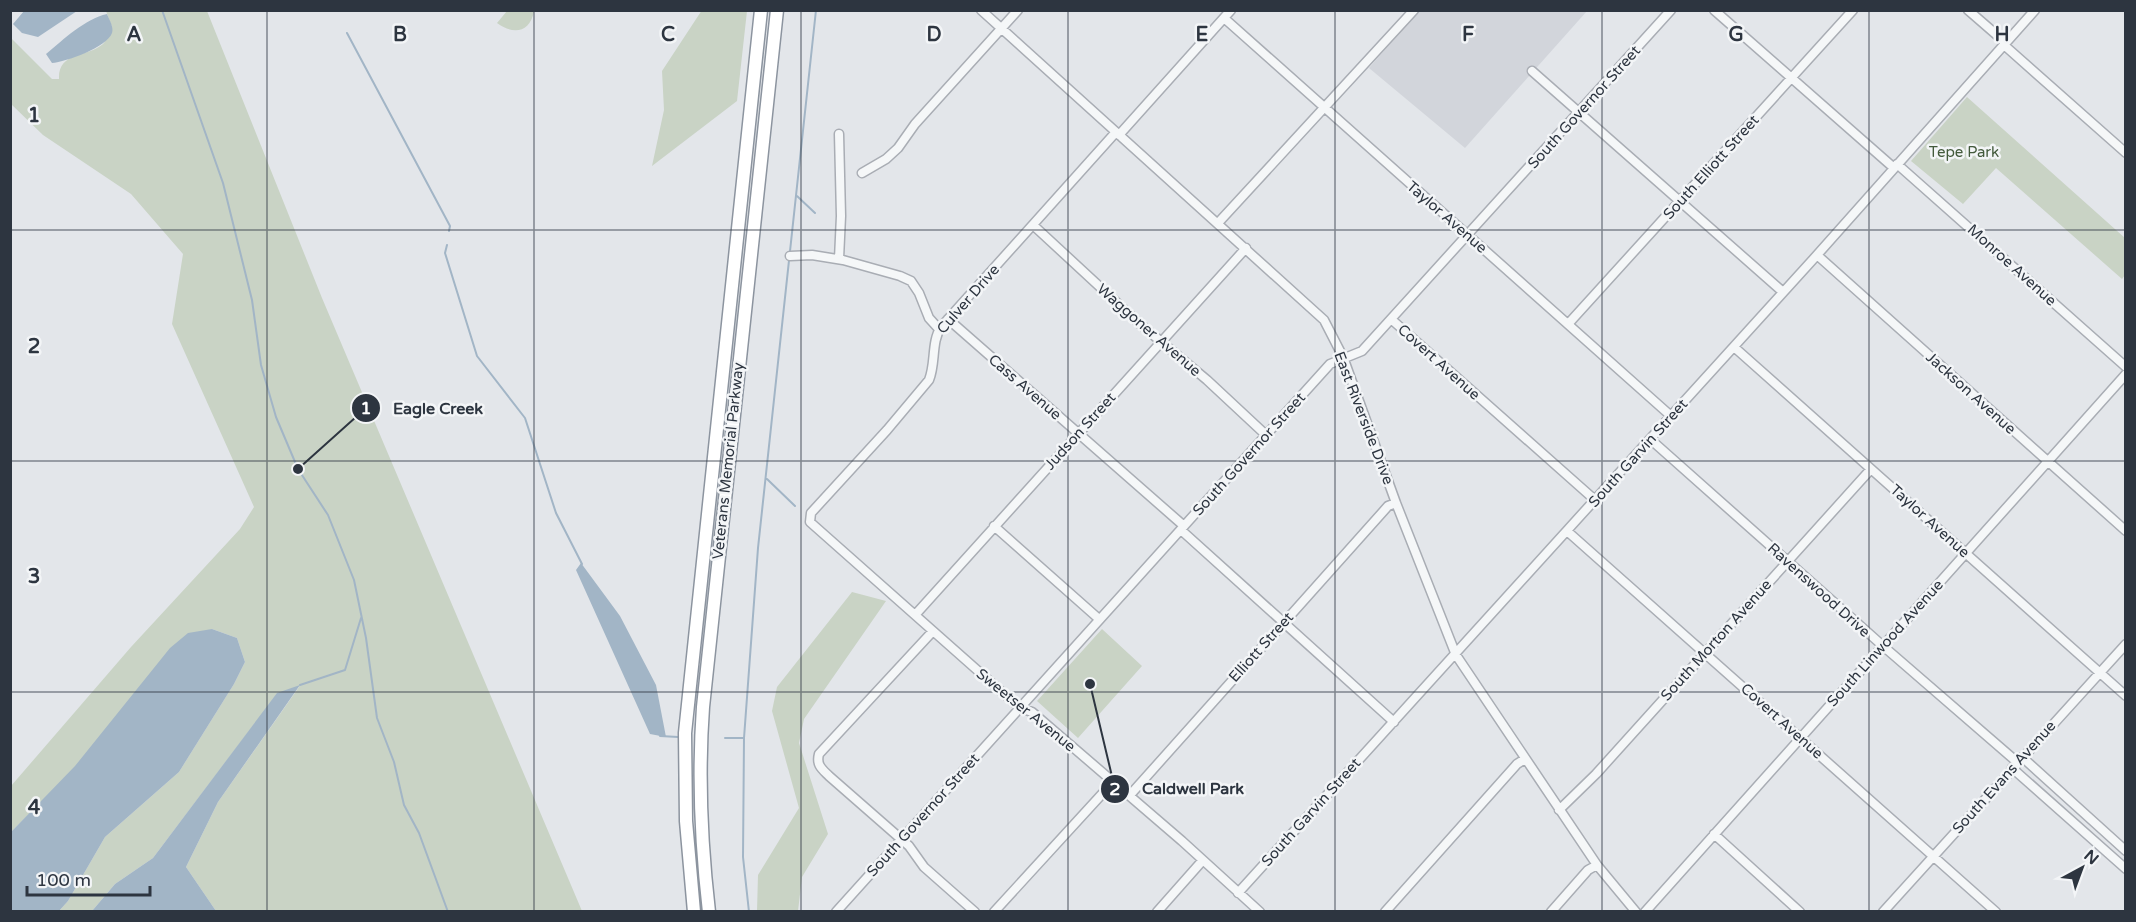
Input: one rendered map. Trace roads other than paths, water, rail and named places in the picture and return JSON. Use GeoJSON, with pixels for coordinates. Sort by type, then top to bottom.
{"type":"FeatureCollection","features":[{"type":"Feature","properties":{"kind":"highway","name":"Veterans Memorial Parkway"},"geometry":{"type":"LineString","coordinates":[[694,912],[686,821],[686,723],[761,10]]}},
{"type":"Feature","properties":{"kind":"highway","name":"Veterans Memorial Parkway"},"geometry":{"type":"LineString","coordinates":[[709,912],[701,826],[701,730],[708,646],[777,10]]}},
{"type":"Feature","properties":{"kind":"street","name":"East Riverside Drive"},"geometry":{"type":"LineString","coordinates":[[981,10],[1324,320],[1343,357],[1396,503],[1456,655],[1597,865],[1636,912]]}},
{"type":"Feature","properties":{"kind":"street"},"geometry":{"type":"LineString","coordinates":[[862,173],[886,159],[898,148],[915,124],[1018,10]]}},
{"type":"Feature","properties":{"kind":"street","name":"Culver Drive"},"geometry":{"type":"LineString","coordinates":[[820,504],[926,385],[932,372],[935,338],[939,329],[1231,10]]}},
{"type":"Feature","properties":{"kind":"street"},"geometry":{"type":"LineString","coordinates":[[1218,223],[1414,10]]}},
{"type":"Feature","properties":{"kind":"street","name":"South Governor Street"},"geometry":{"type":"LineString","coordinates":[[836,912],[1330,364],[1362,351],[1671,10]]}},
{"type":"Feature","properties":{"kind":"street","name":"Monroe Avenue"},"geometry":{"type":"LineString","coordinates":[[1714,10],[2126,367]]}},
{"type":"Feature","properties":{"kind":"street","name":"South Elliott Street"},"geometry":{"type":"LineString","coordinates":[[1569,323],[1853,10]]}},
{"type":"Feature","properties":{"kind":"street"},"geometry":{"type":"LineString","coordinates":[[1968,10],[2126,153]]}},
{"type":"Feature","properties":{"kind":"street","name":"South Garvin Street"},"geometry":{"type":"LineString","coordinates":[[1238,893],[1456,655],[2035,10]]}},
{"type":"Feature","properties":{"kind":"street","name":"Taylor Avenue"},"geometry":{"type":"LineString","coordinates":[[1224,18],[1671,416]]}},
{"type":"Feature","properties":{"kind":"street"},"geometry":{"type":"LineString","coordinates":[[1532,71],[1783,292]]}},
{"type":"Feature","properties":{"kind":"street"},"geometry":{"type":"LineString","coordinates":[[839,134],[842,216],[839,259]]}},
{"type":"Feature","properties":{"kind":"street","name":"Waggoner Avenue"},"geometry":{"type":"LineString","coordinates":[[1033,225],[1132,317],[1162,341],[1266,435]]}},
{"type":"Feature","properties":{"kind":"street","name":"Judson Street"},"geometry":{"type":"LineString","coordinates":[[915,615],[1246,248]]}},
{"type":"Feature","properties":{"kind":"street"},"geometry":{"type":"LineString","coordinates":[[790,256],[812,255],[839,259],[911,281],[919,292],[929,318],[939,329]]}},
{"type":"Feature","properties":{"kind":"street","name":"Jackson Avenue"},"geometry":{"type":"LineString","coordinates":[[1817,255],[2126,531]]}},
{"type":"Feature","properties":{"kind":"street","name":"Cass Avenue"},"geometry":{"type":"LineString","coordinates":[[948,319],[1078,433],[1394,722]]}},
{"type":"Feature","properties":{"kind":"street","name":"Covert Avenue"},"geometry":{"type":"LineString","coordinates":[[1391,319],[1594,500]]}},
{"type":"Feature","properties":{"kind":"street","name":"Taylor Avenue"},"geometry":{"type":"LineString","coordinates":[[1734,346],[2126,696]]}},
{"type":"Feature","properties":{"kind":"street","name":"South Linwood Avenue"},"geometry":{"type":"LineString","coordinates":[[1645,912],[2126,374]]}},
{"type":"Feature","properties":{"kind":"street","name":"Ravenswood Drive"},"geometry":{"type":"LineString","coordinates":[[1650,439],[1882,646],[2017,762],[2126,851]]}},
{"type":"Feature","properties":{"kind":"street","name":"South Morton Avenue"},"geometry":{"type":"LineString","coordinates":[[1560,810],[1596,774],[1870,468]]}},
{"type":"Feature","properties":{"kind":"street","name":"Elliott Street"},"geometry":{"type":"LineString","coordinates":[[1130,795],[1388,506],[1396,503]]}},
{"type":"Feature","properties":{"kind":"street","name":"Sweetser Avenue"},"geometry":{"type":"LineString","coordinates":[[820,504],[809,517],[814,526],[1020,708],[1032,712],[1130,795],[1260,912]]}},
{"type":"Feature","properties":{"kind":"street"},"geometry":{"type":"LineString","coordinates":[[994,526],[1100,619]]}},
{"type":"Feature","properties":{"kind":"street","name":"Covert Avenue"},"geometry":{"type":"LineString","coordinates":[[1567,531],[1996,912]]}},
{"type":"Feature","properties":{"kind":"street"},"geometry":{"type":"LineString","coordinates":[[933,631],[819,754],[818,762],[820,768],[909,846],[924,867],[975,912]]}},
{"type":"Feature","properties":{"kind":"street","name":"South Evans Avenue"},"geometry":{"type":"LineString","coordinates":[[1883,912],[2126,644]]}},
{"type":"Feature","properties":{"kind":"street"},"geometry":{"type":"LineString","coordinates":[[1384,912],[1502,781],[1525,759]]}},
{"type":"Feature","properties":{"kind":"street","name":"Ravenswood Drive"},"geometry":{"type":"LineString","coordinates":[[2017,762],[2126,869]]}},
{"type":"Feature","properties":{"kind":"street"},"geometry":{"type":"LineString","coordinates":[[994,912],[1113,782]]}},
{"type":"Feature","properties":{"kind":"street"},"geometry":{"type":"LineString","coordinates":[[1714,834],[1800,912]]}},
{"type":"Feature","properties":{"kind":"street"},"geometry":{"type":"LineString","coordinates":[[1157,912],[1203,861]]}},
{"type":"Feature","properties":{"kind":"street"},"geometry":{"type":"LineString","coordinates":[[1551,912],[1588,870],[1597,865]]}},
{"type":"Feature","properties":{"kind":"water"},"geometry":{"type":"Polygon","coordinates":[[[24,11],[77,11],[38,37],[22,33],[13,24],[24,11]]]}},
{"type":"Feature","properties":{"kind":"water"},"geometry":{"type":"Polygon","coordinates":[[[107,14],[112,28],[109,38],[85,53],[52,63],[46,54],[83,25],[107,14]]]}},
{"type":"Feature","properties":{"kind":"water"},"geometry":{"type":"Polygon","coordinates":[[[581,563],[620,616],[656,685],[666,737],[650,734],[576,570],[581,563]]]}},
{"type":"Feature","properties":{"kind":"water"},"geometry":{"type":"Polygon","coordinates":[[[212,629],[237,638],[245,662],[234,684],[179,772],[105,837],[68,901],[59,911],[11,911],[11,832],[75,766],[170,648],[188,633],[212,629]]]}},
{"type":"Feature","properties":{"kind":"water"},"geometry":{"type":"Polygon","coordinates":[[[300,685],[218,802],[186,867],[216,911],[92,911],[115,884],[153,858],[277,693],[300,685]]]}},
{"type":"Feature","properties":{"kind":"waterway"},"geometry":{"type":"LineString","coordinates":[[162,10],[223,183],[252,300],[261,365],[276,417],[298,469],[328,515],[354,580],[366,638],[377,718],[394,762],[404,805],[419,833],[448,912]]}},
{"type":"Feature","properties":{"kind":"waterway"},"geometry":{"type":"LineString","coordinates":[[749,912],[743,857],[744,738],[758,548],[816,10]]}},
{"type":"Feature","properties":{"kind":"waterway"},"geometry":{"type":"LineString","coordinates":[[347,33],[450,226],[449,231]]}},
{"type":"Feature","properties":{"kind":"waterway"},"geometry":{"type":"LineString","coordinates":[[797,196],[815,213]]}},
{"type":"Feature","properties":{"kind":"waterway"},"geometry":{"type":"LineString","coordinates":[[447,245],[445,253],[477,356],[525,418],[556,513],[582,564]]}},
{"type":"Feature","properties":{"kind":"waterway"},"geometry":{"type":"LineString","coordinates":[[767,479],[795,506]]}},
{"type":"Feature","properties":{"kind":"waterway"},"geometry":{"type":"LineString","coordinates":[[300,685],[345,670],[361,618]]}},
{"type":"Feature","properties":{"kind":"waterway"},"geometry":{"type":"LineString","coordinates":[[659,733],[660,736],[678,737]]}},
{"type":"Feature","properties":{"kind":"waterway"},"geometry":{"type":"LineString","coordinates":[[725,738],[744,738]]}},
{"type":"Feature","properties":{"kind":"place","name":"Eagle Creek"},"geometry":{"type":"Point","coordinates":[298,469]}},
{"type":"Feature","properties":{"kind":"place","name":"Caldwell Park"},"geometry":{"type":"Point","coordinates":[1090,684]}},
{"type":"Feature","properties":{"kind":"park label","name":"Tepe Park"},"geometry":{"type":"Point","coordinates":[1964,152]}}]}
